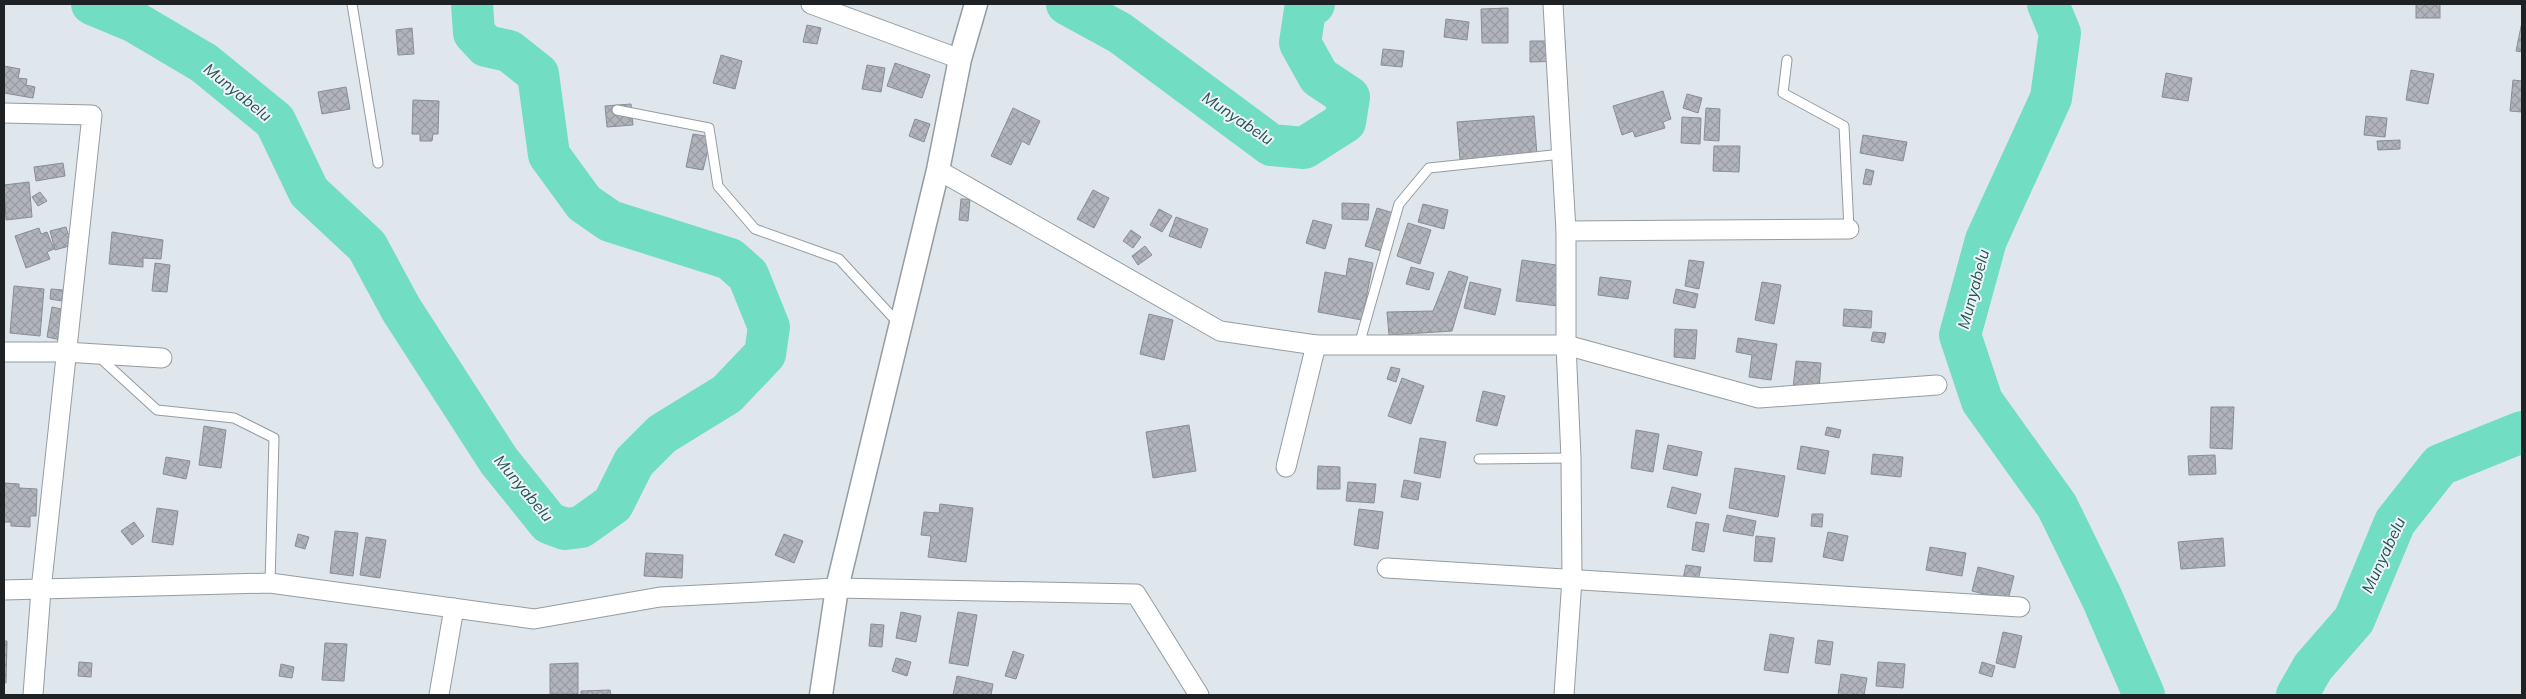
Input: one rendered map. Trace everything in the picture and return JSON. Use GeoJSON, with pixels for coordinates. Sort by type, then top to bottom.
{"type":"FeatureCollection","features":[{"type":"Feature","properties":{"kind":"street"},"geometry":{"type":"LineString","coordinates":[[811,4],[960,59]]}},
{"type":"Feature","properties":{"kind":"street"},"geometry":{"type":"LineString","coordinates":[[822,695],[837,588],[938,170],[960,59],[976,4]]}},
{"type":"Feature","properties":{"kind":"street"},"geometry":{"type":"LineString","coordinates":[[1553,4],[1566,231],[1566,345],[1571,458],[1572,579],[1564,695]]}},
{"type":"Feature","properties":{"kind":"street"},"geometry":{"type":"LineString","coordinates":[[4,113],[92,115],[65,352],[41,590],[33,695]]}},
{"type":"Feature","properties":{"kind":"street"},"geometry":{"type":"LineString","coordinates":[[938,170],[1220,331],[1316,345],[1566,345],[1759,398],[1937,385]]}},
{"type":"Feature","properties":{"kind":"street"},"geometry":{"type":"LineString","coordinates":[[1566,231],[1849,229]]}},
{"type":"Feature","properties":{"kind":"street"},"geometry":{"type":"LineString","coordinates":[[1286,467],[1316,345]]}},
{"type":"Feature","properties":{"kind":"street"},"geometry":{"type":"LineString","coordinates":[[4,352],[65,352],[162,358]]}},
{"type":"Feature","properties":{"kind":"street"},"geometry":{"type":"LineString","coordinates":[[1387,568],[2020,607]]}},
{"type":"Feature","properties":{"kind":"street"},"geometry":{"type":"LineString","coordinates":[[4,590],[270,583],[534,619],[660,597],[837,588],[1136,594],[1199,695]]}},
{"type":"Feature","properties":{"kind":"street"},"geometry":{"type":"LineString","coordinates":[[439,695],[454,608]]}},
{"type":"Feature","properties":{"kind":"lane"},"geometry":{"type":"LineString","coordinates":[[352,4],[378,163]]}},
{"type":"Feature","properties":{"kind":"lane"},"geometry":{"type":"LineString","coordinates":[[1787,60],[1783,93],[1844,126],[1849,229]]}},
{"type":"Feature","properties":{"kind":"lane"},"geometry":{"type":"LineString","coordinates":[[617,110],[709,128],[718,186],[755,229],[839,260],[901,326]]}},
{"type":"Feature","properties":{"kind":"lane"},"geometry":{"type":"LineString","coordinates":[[1359,345],[1399,204],[1429,168],[1562,154]]}},
{"type":"Feature","properties":{"kind":"lane"},"geometry":{"type":"LineString","coordinates":[[97,355],[157,410],[234,418],[274,438],[270,583]]}},
{"type":"Feature","properties":{"kind":"lane"},"geometry":{"type":"LineString","coordinates":[[1479,458],[1571,458]]}},
{"type":"Feature","properties":{"kind":"building"},"geometry":{"type":"Polygon","coordinates":[[[2416,4],[2440,4],[2440,18],[2416,18],[2416,4]]]}},
{"type":"Feature","properties":{"kind":"building"},"geometry":{"type":"Polygon","coordinates":[[[1508,8],[1508,43],[1482,43],[1481,9],[1508,8]]]}},
{"type":"Feature","properties":{"kind":"building"},"geometry":{"type":"Polygon","coordinates":[[[1446,19],[1469,22],[1467,40],[1444,37],[1446,19]]]}},
{"type":"Feature","properties":{"kind":"building"},"geometry":{"type":"Polygon","coordinates":[[[2522,22],[2522,52],[2516,51],[2522,22]]]}},
{"type":"Feature","properties":{"kind":"building"},"geometry":{"type":"Polygon","coordinates":[[[807,25],[821,28],[817,44],[803,42],[807,25]]]}},
{"type":"Feature","properties":{"kind":"building"},"geometry":{"type":"Polygon","coordinates":[[[412,28],[414,54],[398,55],[396,30],[412,28]]]}},
{"type":"Feature","properties":{"kind":"building"},"geometry":{"type":"Polygon","coordinates":[[[1530,41],[1565,41],[1565,61],[1530,62],[1530,41]]]}},
{"type":"Feature","properties":{"kind":"building"},"geometry":{"type":"Polygon","coordinates":[[[1383,49],[1404,51],[1402,67],[1381,65],[1383,49]]]}},
{"type":"Feature","properties":{"kind":"building"},"geometry":{"type":"Polygon","coordinates":[[[721,55],[742,61],[735,89],[713,83],[721,55]]]}},
{"type":"Feature","properties":{"kind":"building"},"geometry":{"type":"Polygon","coordinates":[[[895,63],[930,75],[922,98],[887,86],[895,63]]]}},
{"type":"Feature","properties":{"kind":"building"},"geometry":{"type":"Polygon","coordinates":[[[867,65],[885,68],[881,92],[862,89],[867,65]]]}},
{"type":"Feature","properties":{"kind":"building"},"geometry":{"type":"Polygon","coordinates":[[[4,66],[20,69],[18,78],[27,79],[26,85],[35,87],[33,98],[4,93],[4,66]]]}},
{"type":"Feature","properties":{"kind":"building"},"geometry":{"type":"Polygon","coordinates":[[[2411,70],[2434,74],[2428,104],[2406,100],[2411,70]]]}},
{"type":"Feature","properties":{"kind":"building"},"geometry":{"type":"Polygon","coordinates":[[[2166,73],[2192,78],[2188,101],[2162,97],[2166,73]]]}},
{"type":"Feature","properties":{"kind":"building"},"geometry":{"type":"Polygon","coordinates":[[[2513,80],[2522,81],[2522,112],[2510,111],[2513,80]]]}},
{"type":"Feature","properties":{"kind":"building"},"geometry":{"type":"Polygon","coordinates":[[[346,87],[350,109],[322,114],[318,92],[346,87]]]}},
{"type":"Feature","properties":{"kind":"building"},"geometry":{"type":"Polygon","coordinates":[[[1663,91],[1671,119],[1663,122],[1665,128],[1635,137],[1633,131],[1622,135],[1613,106],[1663,91]]]}},
{"type":"Feature","properties":{"kind":"building"},"geometry":{"type":"Polygon","coordinates":[[[1687,94],[1702,98],[1698,113],[1683,108],[1687,94]]]}},
{"type":"Feature","properties":{"kind":"building"},"geometry":{"type":"Polygon","coordinates":[[[413,100],[439,101],[438,134],[433,134],[432,141],[420,141],[420,134],[412,134],[413,100]]]}},
{"type":"Feature","properties":{"kind":"building"},"geometry":{"type":"Polygon","coordinates":[[[631,104],[633,125],[607,127],[605,106],[631,104]]]}},
{"type":"Feature","properties":{"kind":"building"},"geometry":{"type":"Polygon","coordinates":[[[1013,108],[1040,121],[1029,145],[1022,141],[1011,165],[991,156],[1013,108]]]}},
{"type":"Feature","properties":{"kind":"building"},"geometry":{"type":"Polygon","coordinates":[[[1706,108],[1720,109],[1719,141],[1704,140],[1706,108]]]}},
{"type":"Feature","properties":{"kind":"building"},"geometry":{"type":"Polygon","coordinates":[[[1534,116],[1537,155],[1460,160],[1457,122],[1534,116]]]}},
{"type":"Feature","properties":{"kind":"building"},"geometry":{"type":"Polygon","coordinates":[[[2366,116],[2387,118],[2385,137],[2364,135],[2366,116]]]}},
{"type":"Feature","properties":{"kind":"building"},"geometry":{"type":"Polygon","coordinates":[[[1682,117],[1701,118],[1700,144],[1681,143],[1682,117]]]}},
{"type":"Feature","properties":{"kind":"building"},"geometry":{"type":"Polygon","coordinates":[[[915,119],[930,124],[924,142],[909,136],[915,119]]]}},
{"type":"Feature","properties":{"kind":"building"},"geometry":{"type":"Polygon","coordinates":[[[693,134],[711,137],[703,170],[686,167],[693,134]]]}},
{"type":"Feature","properties":{"kind":"building"},"geometry":{"type":"Polygon","coordinates":[[[1863,135],[1907,142],[1903,161],[1860,153],[1863,135]]]}},
{"type":"Feature","properties":{"kind":"building"},"geometry":{"type":"Polygon","coordinates":[[[2400,140],[2400,149],[2378,150],[2377,141],[2400,140]]]}},
{"type":"Feature","properties":{"kind":"building"},"geometry":{"type":"Polygon","coordinates":[[[1714,146],[1740,146],[1739,172],[1713,171],[1714,146]]]}},
{"type":"Feature","properties":{"kind":"building"},"geometry":{"type":"Polygon","coordinates":[[[63,163],[65,176],[36,181],[34,167],[63,163]]]}},
{"type":"Feature","properties":{"kind":"building"},"geometry":{"type":"Polygon","coordinates":[[[1866,169],[1874,171],[1871,185],[1863,184],[1866,169]]]}},
{"type":"Feature","properties":{"kind":"building"},"geometry":{"type":"Polygon","coordinates":[[[29,182],[32,217],[6,220],[4,185],[29,182]]]}},
{"type":"Feature","properties":{"kind":"building"},"geometry":{"type":"Polygon","coordinates":[[[1093,190],[1109,198],[1094,228],[1077,219],[1093,190]]]}},
{"type":"Feature","properties":{"kind":"building"},"geometry":{"type":"Polygon","coordinates":[[[40,192],[47,201],[38,206],[32,197],[40,192]]]}},
{"type":"Feature","properties":{"kind":"building"},"geometry":{"type":"Polygon","coordinates":[[[961,199],[970,199],[968,221],[959,220],[961,199]]]}},
{"type":"Feature","properties":{"kind":"building"},"geometry":{"type":"Polygon","coordinates":[[[1342,203],[1369,204],[1368,220],[1342,219],[1342,203]]]}},
{"type":"Feature","properties":{"kind":"building"},"geometry":{"type":"Polygon","coordinates":[[[1423,204],[1448,210],[1444,229],[1418,222],[1423,204]]]}},
{"type":"Feature","properties":{"kind":"building"},"geometry":{"type":"Polygon","coordinates":[[[1377,208],[1400,215],[1388,253],[1365,246],[1377,208]]]}},
{"type":"Feature","properties":{"kind":"building"},"geometry":{"type":"Polygon","coordinates":[[[1159,209],[1172,216],[1162,232],[1150,225],[1159,209]]]}},
{"type":"Feature","properties":{"kind":"building"},"geometry":{"type":"Polygon","coordinates":[[[1176,217],[1208,229],[1201,248],[1169,236],[1176,217]]]}},
{"type":"Feature","properties":{"kind":"building"},"geometry":{"type":"Polygon","coordinates":[[[1313,220],[1332,225],[1325,249],[1306,243],[1313,220]]]}},
{"type":"Feature","properties":{"kind":"building"},"geometry":{"type":"Polygon","coordinates":[[[1408,223],[1431,230],[1420,264],[1397,256],[1408,223]]]}},
{"type":"Feature","properties":{"kind":"building"},"geometry":{"type":"Polygon","coordinates":[[[66,227],[68,234],[73,233],[76,244],[55,250],[50,231],[66,227]]]}},
{"type":"Feature","properties":{"kind":"building"},"geometry":{"type":"Polygon","coordinates":[[[39,228],[41,234],[47,232],[54,249],[47,252],[50,259],[26,268],[15,236],[39,228]]]}},
{"type":"Feature","properties":{"kind":"building"},"geometry":{"type":"Polygon","coordinates":[[[1131,230],[1141,237],[1133,248],[1123,241],[1131,230]]]}},
{"type":"Feature","properties":{"kind":"building"},"geometry":{"type":"Polygon","coordinates":[[[112,232],[163,240],[161,259],[143,258],[143,267],[109,264],[112,232]]]}},
{"type":"Feature","properties":{"kind":"building"},"geometry":{"type":"Polygon","coordinates":[[[1145,246],[1152,255],[1138,265],[1132,256],[1145,246]]]}},
{"type":"Feature","properties":{"kind":"building"},"geometry":{"type":"Polygon","coordinates":[[[1349,258],[1373,263],[1362,320],[1318,312],[1325,272],[1346,276],[1349,258]]]}},
{"type":"Feature","properties":{"kind":"building"},"geometry":{"type":"Polygon","coordinates":[[[1522,260],[1563,266],[1558,306],[1516,301],[1522,260]]]}},
{"type":"Feature","properties":{"kind":"building"},"geometry":{"type":"Polygon","coordinates":[[[1689,260],[1704,262],[1699,289],[1685,286],[1689,260]]]}},
{"type":"Feature","properties":{"kind":"building"},"geometry":{"type":"Polygon","coordinates":[[[155,263],[170,265],[167,292],[152,291],[155,263]]]}},
{"type":"Feature","properties":{"kind":"building"},"geometry":{"type":"Polygon","coordinates":[[[1411,267],[1434,273],[1429,290],[1406,284],[1411,267]]]}},
{"type":"Feature","properties":{"kind":"building"},"geometry":{"type":"Polygon","coordinates":[[[1449,271],[1468,277],[1452,331],[1389,335],[1387,312],[1433,311],[1449,271]]]}},
{"type":"Feature","properties":{"kind":"building"},"geometry":{"type":"Polygon","coordinates":[[[1600,277],[1631,281],[1628,299],[1598,295],[1600,277]]]}},
{"type":"Feature","properties":{"kind":"building"},"geometry":{"type":"Polygon","coordinates":[[[1470,282],[1501,289],[1495,315],[1464,308],[1470,282]]]}},
{"type":"Feature","properties":{"kind":"building"},"geometry":{"type":"Polygon","coordinates":[[[1762,282],[1781,285],[1774,324],[1755,320],[1762,282]]]}},
{"type":"Feature","properties":{"kind":"building"},"geometry":{"type":"Polygon","coordinates":[[[14,286],[44,289],[40,336],[10,333],[14,286]]]}},
{"type":"Feature","properties":{"kind":"building"},"geometry":{"type":"Polygon","coordinates":[[[51,289],[63,290],[62,301],[50,299],[51,289]]]}},
{"type":"Feature","properties":{"kind":"building"},"geometry":{"type":"Polygon","coordinates":[[[1676,289],[1698,294],[1695,308],[1673,303],[1676,289]]]}},
{"type":"Feature","properties":{"kind":"building"},"geometry":{"type":"Polygon","coordinates":[[[52,307],[71,311],[66,341],[47,337],[52,307]]]}},
{"type":"Feature","properties":{"kind":"building"},"geometry":{"type":"Polygon","coordinates":[[[1844,309],[1872,311],[1871,328],[1843,326],[1844,309]]]}},
{"type":"Feature","properties":{"kind":"building"},"geometry":{"type":"Polygon","coordinates":[[[1149,314],[1173,320],[1164,360],[1140,354],[1149,314]]]}},
{"type":"Feature","properties":{"kind":"building"},"geometry":{"type":"Polygon","coordinates":[[[1675,329],[1697,330],[1695,359],[1674,357],[1675,329]]]}},
{"type":"Feature","properties":{"kind":"building"},"geometry":{"type":"Polygon","coordinates":[[[1873,332],[1886,333],[1884,343],[1871,341],[1873,332]]]}},
{"type":"Feature","properties":{"kind":"building"},"geometry":{"type":"Polygon","coordinates":[[[1738,338],[1777,344],[1771,380],[1749,377],[1752,355],[1736,352],[1738,338]]]}},
{"type":"Feature","properties":{"kind":"building"},"geometry":{"type":"Polygon","coordinates":[[[1796,361],[1821,363],[1819,390],[1793,388],[1796,361]]]}},
{"type":"Feature","properties":{"kind":"building"},"geometry":{"type":"Polygon","coordinates":[[[1391,367],[1400,369],[1396,382],[1387,379],[1391,367]]]}},
{"type":"Feature","properties":{"kind":"building"},"geometry":{"type":"Polygon","coordinates":[[[1402,378],[1424,386],[1411,424],[1388,416],[1402,378]]]}},
{"type":"Feature","properties":{"kind":"building"},"geometry":{"type":"Polygon","coordinates":[[[1483,391],[1505,396],[1497,426],[1476,421],[1483,391]]]}},
{"type":"Feature","properties":{"kind":"building"},"geometry":{"type":"Polygon","coordinates":[[[2211,407],[2234,407],[2232,449],[2210,448],[2211,407]]]}},
{"type":"Feature","properties":{"kind":"building"},"geometry":{"type":"Polygon","coordinates":[[[1189,425],[1196,471],[1153,478],[1146,432],[1189,425]]]}},
{"type":"Feature","properties":{"kind":"building"},"geometry":{"type":"Polygon","coordinates":[[[204,426],[226,430],[221,468],[199,465],[204,426]]]}},
{"type":"Feature","properties":{"kind":"building"},"geometry":{"type":"Polygon","coordinates":[[[1827,427],[1841,430],[1839,438],[1825,435],[1827,427]]]}},
{"type":"Feature","properties":{"kind":"building"},"geometry":{"type":"Polygon","coordinates":[[[1636,430],[1659,434],[1653,472],[1631,468],[1636,430]]]}},
{"type":"Feature","properties":{"kind":"building"},"geometry":{"type":"Polygon","coordinates":[[[1420,438],[1446,442],[1440,478],[1414,473],[1420,438]]]}},
{"type":"Feature","properties":{"kind":"building"},"geometry":{"type":"Polygon","coordinates":[[[1668,445],[1702,452],[1697,476],[1663,469],[1668,445]]]}},
{"type":"Feature","properties":{"kind":"building"},"geometry":{"type":"Polygon","coordinates":[[[1801,446],[1829,451],[1825,474],[1797,469],[1801,446]]]}},
{"type":"Feature","properties":{"kind":"building"},"geometry":{"type":"Polygon","coordinates":[[[1873,454],[1903,457],[1901,477],[1871,474],[1873,454]]]}},
{"type":"Feature","properties":{"kind":"building"},"geometry":{"type":"Polygon","coordinates":[[[2215,455],[2216,474],[2189,475],[2188,456],[2215,455]]]}},
{"type":"Feature","properties":{"kind":"building"},"geometry":{"type":"Polygon","coordinates":[[[166,457],[190,461],[186,479],[163,474],[166,457]]]}},
{"type":"Feature","properties":{"kind":"building"},"geometry":{"type":"Polygon","coordinates":[[[1318,466],[1340,467],[1340,489],[1317,489],[1318,466]]]}},
{"type":"Feature","properties":{"kind":"building"},"geometry":{"type":"Polygon","coordinates":[[[1735,468],[1785,476],[1778,517],[1729,508],[1735,468]]]}},
{"type":"Feature","properties":{"kind":"building"},"geometry":{"type":"Polygon","coordinates":[[[1404,480],[1421,483],[1418,500],[1401,497],[1404,480]]]}},
{"type":"Feature","properties":{"kind":"building"},"geometry":{"type":"Polygon","coordinates":[[[1348,482],[1376,484],[1374,503],[1346,501],[1348,482]]]}},
{"type":"Feature","properties":{"kind":"building"},"geometry":{"type":"Polygon","coordinates":[[[4,483],[19,484],[19,488],[37,489],[36,516],[30,516],[30,527],[11,526],[11,522],[4,522],[4,483]]]}},
{"type":"Feature","properties":{"kind":"building"},"geometry":{"type":"Polygon","coordinates":[[[1672,487],[1701,494],[1696,514],[1667,507],[1672,487]]]}},
{"type":"Feature","properties":{"kind":"building"},"geometry":{"type":"Polygon","coordinates":[[[940,504],[973,508],[966,562],[928,557],[931,536],[921,535],[924,512],[939,513],[940,504]]]}},
{"type":"Feature","properties":{"kind":"building"},"geometry":{"type":"Polygon","coordinates":[[[157,508],[178,511],[173,545],[152,542],[157,508]]]}},
{"type":"Feature","properties":{"kind":"building"},"geometry":{"type":"Polygon","coordinates":[[[1359,509],[1383,512],[1378,549],[1354,545],[1359,509]]]}},
{"type":"Feature","properties":{"kind":"building"},"geometry":{"type":"Polygon","coordinates":[[[1812,514],[1823,514],[1822,527],[1811,526],[1812,514]]]}},
{"type":"Feature","properties":{"kind":"building"},"geometry":{"type":"Polygon","coordinates":[[[1727,515],[1756,521],[1753,536],[1723,531],[1727,515]]]}},
{"type":"Feature","properties":{"kind":"building"},"geometry":{"type":"Polygon","coordinates":[[[134,522],[144,536],[132,545],[121,531],[134,522]]]}},
{"type":"Feature","properties":{"kind":"building"},"geometry":{"type":"Polygon","coordinates":[[[1696,522],[1709,524],[1704,552],[1692,550],[1696,522]]]}},
{"type":"Feature","properties":{"kind":"building"},"geometry":{"type":"Polygon","coordinates":[[[335,531],[358,533],[353,576],[330,573],[335,531]]]}},
{"type":"Feature","properties":{"kind":"building"},"geometry":{"type":"Polygon","coordinates":[[[1828,532],[1848,536],[1843,561],[1823,557],[1828,532]]]}},
{"type":"Feature","properties":{"kind":"building"},"geometry":{"type":"Polygon","coordinates":[[[298,534],[309,537],[305,549],[295,546],[298,534]]]}},
{"type":"Feature","properties":{"kind":"building"},"geometry":{"type":"Polygon","coordinates":[[[784,534],[803,541],[794,563],[775,555],[784,534]]]}},
{"type":"Feature","properties":{"kind":"building"},"geometry":{"type":"Polygon","coordinates":[[[1756,536],[1775,538],[1772,562],[1754,561],[1756,536]]]}},
{"type":"Feature","properties":{"kind":"building"},"geometry":{"type":"Polygon","coordinates":[[[366,537],[386,540],[380,578],[360,575],[366,537]]]}},
{"type":"Feature","properties":{"kind":"building"},"geometry":{"type":"Polygon","coordinates":[[[2223,538],[2225,566],[2181,569],[2178,542],[2223,538]]]}},
{"type":"Feature","properties":{"kind":"building"},"geometry":{"type":"Polygon","coordinates":[[[1930,547],[1966,553],[1962,576],[1926,570],[1930,547]]]}},
{"type":"Feature","properties":{"kind":"building"},"geometry":{"type":"Polygon","coordinates":[[[646,553],[683,555],[682,578],[644,576],[646,553]]]}},
{"type":"Feature","properties":{"kind":"building"},"geometry":{"type":"Polygon","coordinates":[[[1686,565],[1701,567],[1698,581],[1683,579],[1686,565]]]}},
{"type":"Feature","properties":{"kind":"building"},"geometry":{"type":"Polygon","coordinates":[[[1978,567],[2014,576],[2008,600],[1972,591],[1978,567]]]}},
{"type":"Feature","properties":{"kind":"building"},"geometry":{"type":"Polygon","coordinates":[[[901,612],[921,616],[916,642],[896,638],[901,612]]]}},
{"type":"Feature","properties":{"kind":"building"},"geometry":{"type":"Polygon","coordinates":[[[958,612],[977,615],[968,666],[949,663],[958,612]]]}},
{"type":"Feature","properties":{"kind":"building"},"geometry":{"type":"Polygon","coordinates":[[[871,624],[884,625],[882,647],[869,646],[871,624]]]}},
{"type":"Feature","properties":{"kind":"building"},"geometry":{"type":"Polygon","coordinates":[[[2003,632],[2022,636],[2015,668],[1996,663],[2003,632]]]}},
{"type":"Feature","properties":{"kind":"building"},"geometry":{"type":"Polygon","coordinates":[[[1770,634],[1794,638],[1788,673],[1764,670],[1770,634]]]}},
{"type":"Feature","properties":{"kind":"building"},"geometry":{"type":"Polygon","coordinates":[[[1818,640],[1833,642],[1830,665],[1815,663],[1818,640]]]}},
{"type":"Feature","properties":{"kind":"building"},"geometry":{"type":"Polygon","coordinates":[[[4,641],[7,641],[6,683],[4,683],[4,641]]]}},
{"type":"Feature","properties":{"kind":"building"},"geometry":{"type":"Polygon","coordinates":[[[325,643],[347,644],[344,681],[322,680],[325,643]]]}},
{"type":"Feature","properties":{"kind":"building"},"geometry":{"type":"Polygon","coordinates":[[[1013,651],[1024,655],[1016,679],[1005,676],[1013,651]]]}},
{"type":"Feature","properties":{"kind":"building"},"geometry":{"type":"Polygon","coordinates":[[[896,658],[911,662],[907,676],[892,671],[896,658]]]}},
{"type":"Feature","properties":{"kind":"building"},"geometry":{"type":"Polygon","coordinates":[[[79,662],[92,663],[91,677],[78,676],[79,662]]]}},
{"type":"Feature","properties":{"kind":"building"},"geometry":{"type":"Polygon","coordinates":[[[1878,662],[1905,664],[1903,688],[1876,686],[1878,662]]]}},
{"type":"Feature","properties":{"kind":"building"},"geometry":{"type":"Polygon","coordinates":[[[1982,662],[1995,666],[1992,677],[1979,673],[1982,662]]]}},
{"type":"Feature","properties":{"kind":"building"},"geometry":{"type":"Polygon","coordinates":[[[578,663],[578,694],[550,694],[550,664],[578,663]]]}},
{"type":"Feature","properties":{"kind":"building"},"geometry":{"type":"Polygon","coordinates":[[[281,664],[294,667],[292,678],[279,676],[281,664]]]}},
{"type":"Feature","properties":{"kind":"building"},"geometry":{"type":"Polygon","coordinates":[[[1841,674],[1867,678],[1864,695],[1838,695],[1841,674]]]}},
{"type":"Feature","properties":{"kind":"building"},"geometry":{"type":"Polygon","coordinates":[[[957,676],[993,684],[991,695],[953,695],[957,676]]]}},
{"type":"Feature","properties":{"kind":"building"},"geometry":{"type":"Polygon","coordinates":[[[610,690],[611,695],[581,695],[581,691],[610,690]]]}},
{"type":"Feature","properties":{"kind":"waterway","name":"Munyabelu"},"geometry":{"type":"LineString","coordinates":[[92,4],[133,21],[204,63],[275,121],[309,192],[367,246],[401,309],[499,461],[549,523],[565,529],[581,527],[613,504],[634,462],[662,434],[727,394],[765,354],[769,327],[748,275],[730,259],[610,221],[584,203],[549,155],[538,74],[509,51],[486,46],[474,33],[472,4]]}},
{"type":"Feature","properties":{"kind":"waterway","name":"Munyabelu"},"geometry":{"type":"LineString","coordinates":[[1067,4],[1120,33],[1271,145],[1304,148],[1345,122],[1349,97],[1319,77],[1300,43],[1305,10],[1314,4]]}},
{"type":"Feature","properties":{"kind":"waterway","name":"Munyabelu"},"geometry":{"type":"LineString","coordinates":[[2048,4],[2060,33],[2051,98],[1986,240],[1960,335],[1982,401],[2057,506],[2102,598],[2144,695]]}},
{"type":"Feature","properties":{"kind":"waterway","name":"Munyabelu"},"geometry":{"type":"LineString","coordinates":[[2297,695],[2313,667],[2354,620],[2395,522],[2440,465],[2522,432]]}}]}
